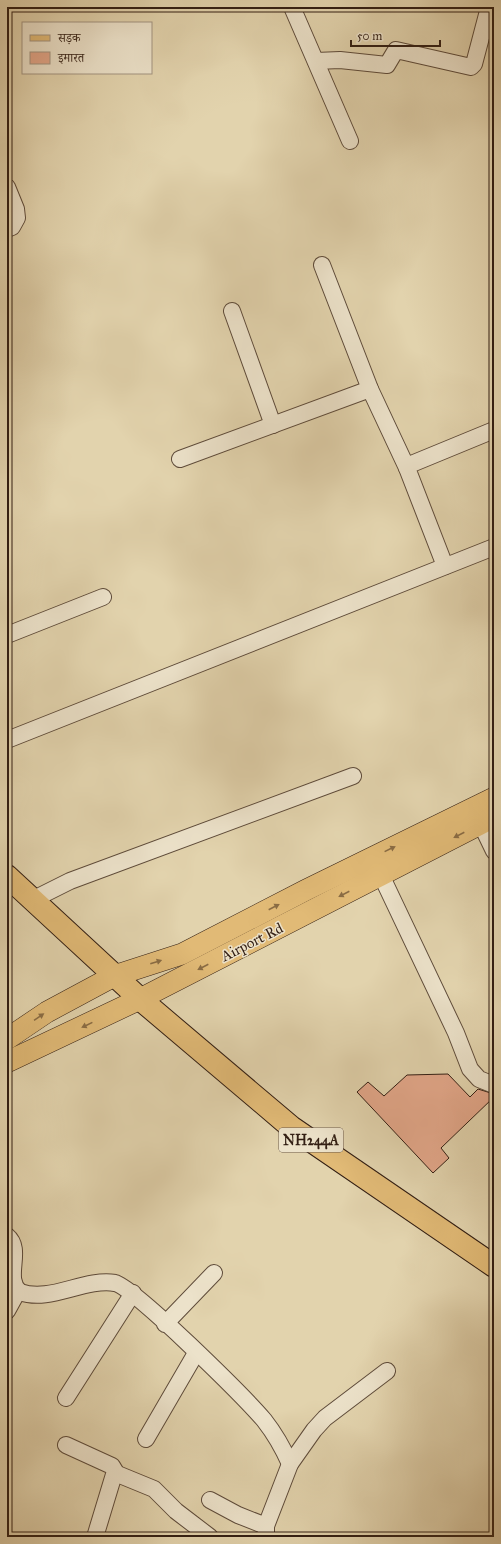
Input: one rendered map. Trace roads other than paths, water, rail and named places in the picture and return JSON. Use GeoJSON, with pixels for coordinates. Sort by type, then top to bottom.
{"type":"FeatureCollection","features":[{"type":"Feature","properties":{"kind":"highway","name":"NH244A"},"geometry":{"type":"LineString","coordinates":[[7,876],[140,999],[291,1126],[494,1266]]}},
{"type":"Feature","properties":{"kind":"main road"},"geometry":{"type":"LineString","coordinates":[[7,1039],[47,1012],[114,976],[182,954],[313,887],[494,798]]}},
{"type":"Feature","properties":{"kind":"main road","name":"Airport Rd"},"geometry":{"type":"LineString","coordinates":[[7,1062],[140,999],[487,820]]}},
{"type":"Feature","properties":{"kind":"street"},"geometry":{"type":"LineString","coordinates":[[292,7],[350,141]]}},
{"type":"Feature","properties":{"kind":"street"},"geometry":{"type":"LineString","coordinates":[[316,60],[340,60],[387,65],[396,50],[471,67],[474,64],[489,7]]}},
{"type":"Feature","properties":{"kind":"street"},"geometry":{"type":"LineString","coordinates":[[7,187],[16,209],[17,218],[12,227],[7,229]]}},
{"type":"Feature","properties":{"kind":"street"},"geometry":{"type":"LineString","coordinates":[[322,265],[370,389],[408,468],[445,566]]}},
{"type":"Feature","properties":{"kind":"street"},"geometry":{"type":"LineString","coordinates":[[232,311],[272,424]]}},
{"type":"Feature","properties":{"kind":"street"},"geometry":{"type":"LineString","coordinates":[[180,459],[370,389]]}},
{"type":"Feature","properties":{"kind":"street"},"geometry":{"type":"LineString","coordinates":[[408,468],[409,465],[494,430]]}},
{"type":"Feature","properties":{"kind":"street"},"geometry":{"type":"LineString","coordinates":[[7,740],[494,547]]}},
{"type":"Feature","properties":{"kind":"street"},"geometry":{"type":"LineString","coordinates":[[7,635],[103,597]]}},
{"type":"Feature","properties":{"kind":"street"},"geometry":{"type":"LineString","coordinates":[[32,900],[70,881],[353,776]]}},
{"type":"Feature","properties":{"kind":"street"},"geometry":{"type":"LineString","coordinates":[[487,820],[494,851]]}},
{"type":"Feature","properties":{"kind":"street"},"geometry":{"type":"LineString","coordinates":[[381,875],[456,1033],[470,1069],[479,1079],[494,1085]]}},
{"type":"Feature","properties":{"kind":"street"},"geometry":{"type":"LineString","coordinates":[[7,1236],[14,1245],[14,1284],[18,1291],[24,1294],[38,1295],[108,1283],[120,1285],[133,1294],[196,1353],[264,1420],[284,1449],[290,1464]]}},
{"type":"Feature","properties":{"kind":"street"},"geometry":{"type":"LineString","coordinates":[[165,1324],[214,1273]]}},
{"type":"Feature","properties":{"kind":"street"},"geometry":{"type":"LineString","coordinates":[[7,1311],[18,1291]]}},
{"type":"Feature","properties":{"kind":"street"},"geometry":{"type":"LineString","coordinates":[[66,1398],[133,1294]]}},
{"type":"Feature","properties":{"kind":"street"},"geometry":{"type":"LineString","coordinates":[[146,1439],[196,1353]]}},
{"type":"Feature","properties":{"kind":"street"},"geometry":{"type":"LineString","coordinates":[[210,1500],[266,1531],[290,1464],[325,1418],[387,1371]]}},
{"type":"Feature","properties":{"kind":"street"},"geometry":{"type":"LineString","coordinates":[[66,1445],[112,1466],[115,1473],[95,1537]]}},
{"type":"Feature","properties":{"kind":"street"},"geometry":{"type":"LineString","coordinates":[[115,1473],[157,1491],[176,1511],[210,1537]]}}]}
